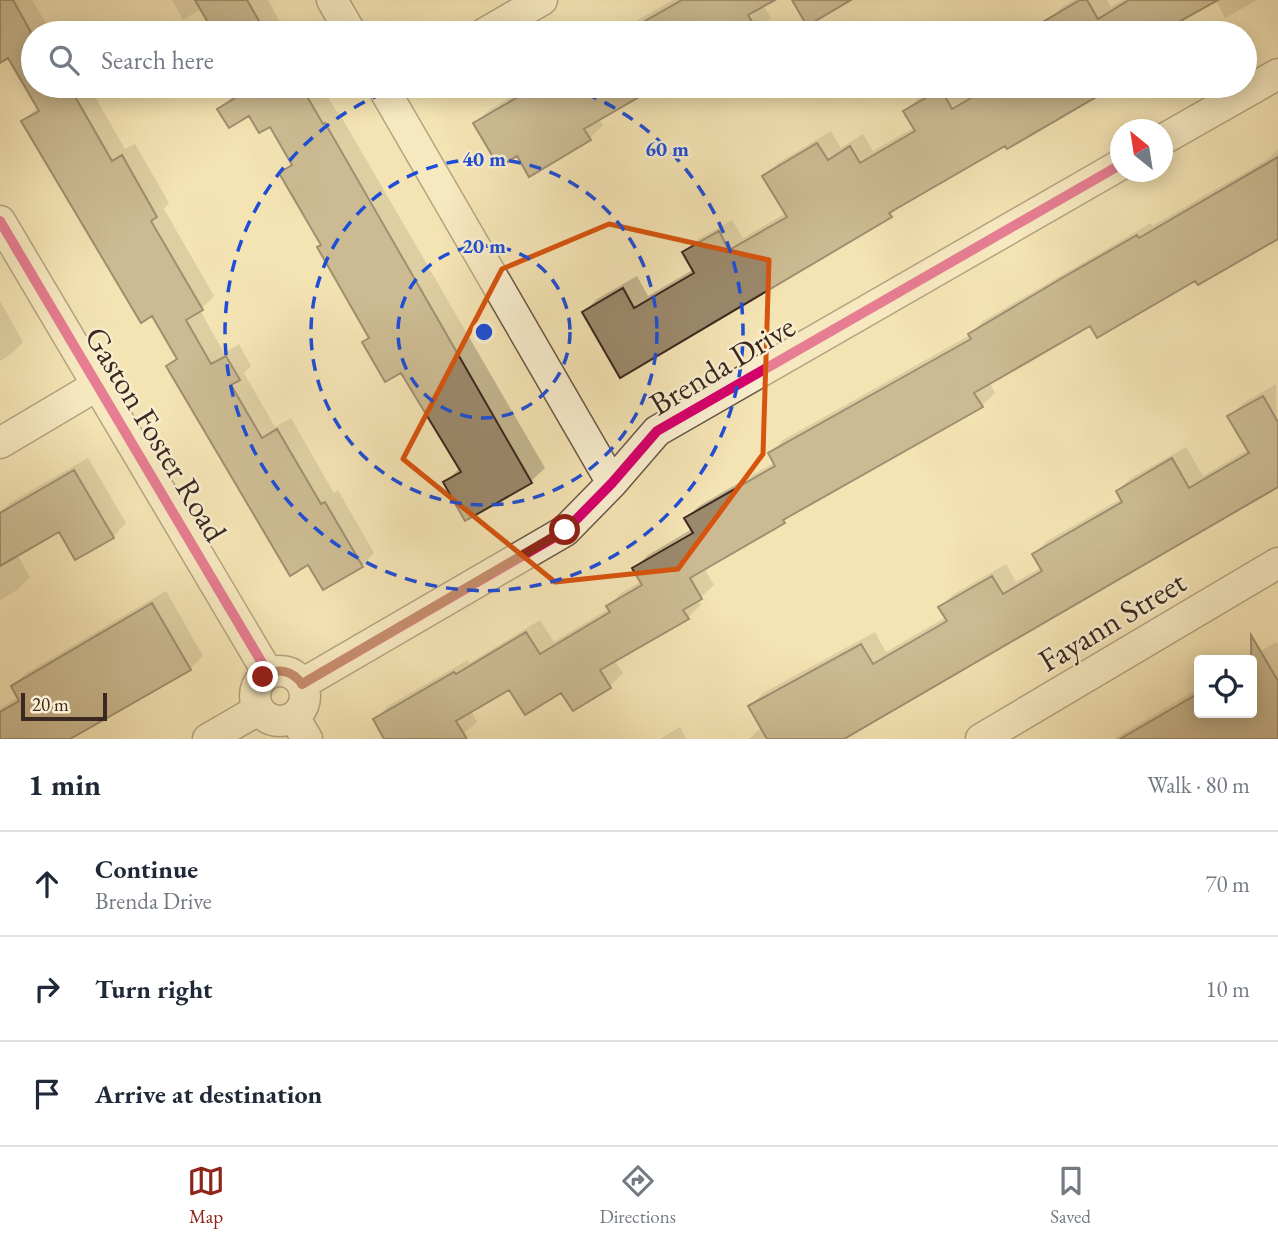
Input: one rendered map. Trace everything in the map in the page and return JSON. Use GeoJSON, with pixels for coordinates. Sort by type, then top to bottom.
{"type":"FeatureCollection","features":[{"type":"Feature","properties":{"kind":"street"},"geometry":{"type":"LineString","coordinates":[[331,0],[344,21]]}},
{"type":"Feature","properties":{"kind":"street"},"geometry":{"type":"LineString","coordinates":[[506,21],[542,0]]}},
{"type":"Feature","properties":{"kind":"street"},"geometry":{"type":"LineString","coordinates":[[1257,86],[1278,74]]}},
{"type":"Feature","properties":{"kind":"street"},"geometry":{"type":"LineString","coordinates":[[394,98],[612,483]]}},
{"type":"Feature","properties":{"kind":"street"},"geometry":{"type":"LineString","coordinates":[[1173,134],[1236,98]]}},
{"type":"Feature","properties":{"kind":"street","name":"Brenda Drive"},"geometry":{"type":"LineString","coordinates":[[302,684],[565,530],[612,483],[657,431],[1110,170]]}},
{"type":"Feature","properties":{"kind":"street","name":"Gaston Foster Road"},"geometry":{"type":"LineString","coordinates":[[0,221],[268,673]]}},
{"type":"Feature","properties":{"kind":"street"},"geometry":{"type":"LineString","coordinates":[[0,443],[96,386]]}},
{"type":"Feature","properties":{"kind":"street","name":"Fayann Street"},"geometry":{"type":"LineString","coordinates":[[995,736],[1278,563]]}},
{"type":"Feature","properties":{"kind":"street"},"geometry":{"type":"LineString","coordinates":[[286,671],[302,684],[305,695],[300,728],[270,719],[258,710],[254,691],[268,673],[286,671]]}},
{"type":"Feature","properties":{"kind":"street"},"geometry":{"type":"LineString","coordinates":[[208,739],[258,710]]}},
{"type":"Feature","properties":{"kind":"highlighted area"},"geometry":{"type":"Polygon","coordinates":[[[609,224],[769,260],[763,454],[678,569],[555,582],[403,459],[502,269],[609,224]]]}},
{"type":"Feature","properties":{"kind":"building"},"geometry":{"type":"Polygon","coordinates":[[[0,0],[13,0],[25,21],[21,21],[21,80],[8,58],[0,63],[0,0]]]}},
{"type":"Feature","properties":{"kind":"building"},"geometry":{"type":"Polygon","coordinates":[[[195,0],[247,0],[259,21],[207,21],[195,0]]]}},
{"type":"Feature","properties":{"kind":"building"},"geometry":{"type":"Polygon","coordinates":[[[682,0],[775,0],[748,15],[752,21],[645,21],[682,0]]]}},
{"type":"Feature","properties":{"kind":"building"},"geometry":{"type":"Polygon","coordinates":[[[792,0],[851,0],[815,21],[804,21],[792,0]]]}},
{"type":"Feature","properties":{"kind":"building"},"geometry":{"type":"Polygon","coordinates":[[[1080,0],[1087,0],[1098,19],[1129,0],[1218,0],[1180,21],[1044,21],[1080,0]]]}},
{"type":"Feature","properties":{"kind":"building"},"geometry":{"type":"Polygon","coordinates":[[[31,98],[76,98],[112,161],[122,155],[157,217],[151,221],[203,310],[186,320],[211,364],[226,356],[240,380],[231,385],[262,438],[277,429],[321,504],[325,502],[363,567],[323,590],[308,565],[290,576],[166,366],[177,359],[152,316],[141,323],[21,121],[39,111],[31,98]]]}},
{"type":"Feature","properties":{"kind":"building"},"geometry":{"type":"Polygon","coordinates":[[[235,98],[308,98],[323,124],[325,123],[532,483],[465,521],[443,482],[461,472],[401,373],[385,382],[362,342],[369,338],[317,247],[321,245],[279,173],[292,165],[270,127],[259,133],[249,116],[229,128],[217,109],[235,98]]]}},
{"type":"Feature","properties":{"kind":"building"},"geometry":{"type":"Polygon","coordinates":[[[516,98],[637,98],[584,129],[591,140],[529,177],[517,156],[499,167],[473,123],[516,98]]]}},
{"type":"Feature","properties":{"kind":"building"},"geometry":{"type":"Polygon","coordinates":[[[925,98],[946,98],[952,109],[971,98],[1094,98],[889,213],[892,217],[620,378],[582,312],[623,288],[634,308],[694,273],[682,252],[719,231],[729,250],[787,217],[762,176],[817,143],[828,160],[850,146],[860,163],[915,131],[903,111],[925,98]]]}},
{"type":"Feature","properties":{"kind":"building"},"geometry":{"type":"Polygon","coordinates":[[[1278,157],[1278,239],[1198,285],[1195,281],[1097,338],[1090,326],[974,393],[983,407],[783,520],[785,523],[690,578],[702,599],[683,610],[689,619],[600,670],[611,688],[573,711],[561,693],[525,715],[509,690],[456,721],[467,739],[384,739],[373,719],[454,672],[456,674],[526,632],[540,654],[610,612],[606,606],[642,585],[632,568],[693,533],[684,518],[775,466],[768,453],[971,339],[968,334],[1062,278],[1137,235],[1139,238],[1278,157]]]}},
{"type":"Feature","properties":{"kind":"building"},"geometry":{"type":"Polygon","coordinates":[[[1263,396],[1278,422],[1278,487],[844,739],[767,739],[748,706],[861,644],[873,664],[947,621],[938,607],[992,576],[1003,594],[1042,571],[1032,554],[1122,502],[1116,491],[1172,458],[1189,488],[1249,453],[1227,416],[1263,396]]]}},
{"type":"Feature","properties":{"kind":"building"},"geometry":{"type":"Polygon","coordinates":[[[74,470],[114,538],[75,560],[59,532],[0,566],[0,513],[74,470]]]}},
{"type":"Feature","properties":{"kind":"building"},"geometry":{"type":"Polygon","coordinates":[[[152,603],[191,670],[70,739],[0,739],[0,712],[19,701],[11,686],[152,603]]]}},
{"type":"Feature","properties":{"kind":"building"},"geometry":{"type":"Polygon","coordinates":[[[1251,635],[1278,681],[1278,739],[1120,739],[1194,696],[1194,718],[1257,718],[1257,655],[1251,655],[1251,635]]]}},
{"type":"Feature","properties":{"kind":"cycle path"},"geometry":{"type":"LineString","coordinates":[[302,684],[565,531],[657,431],[1110,171]]}},
{"type":"Feature","properties":{"kind":"cycle path"},"geometry":{"type":"LineString","coordinates":[[0,221],[268,673]]}},
{"type":"Feature","properties":{"kind":"route"},"geometry":{"type":"LineString","coordinates":[[263,677],[270,672],[286,671],[302,684],[565,530]]}}]}
